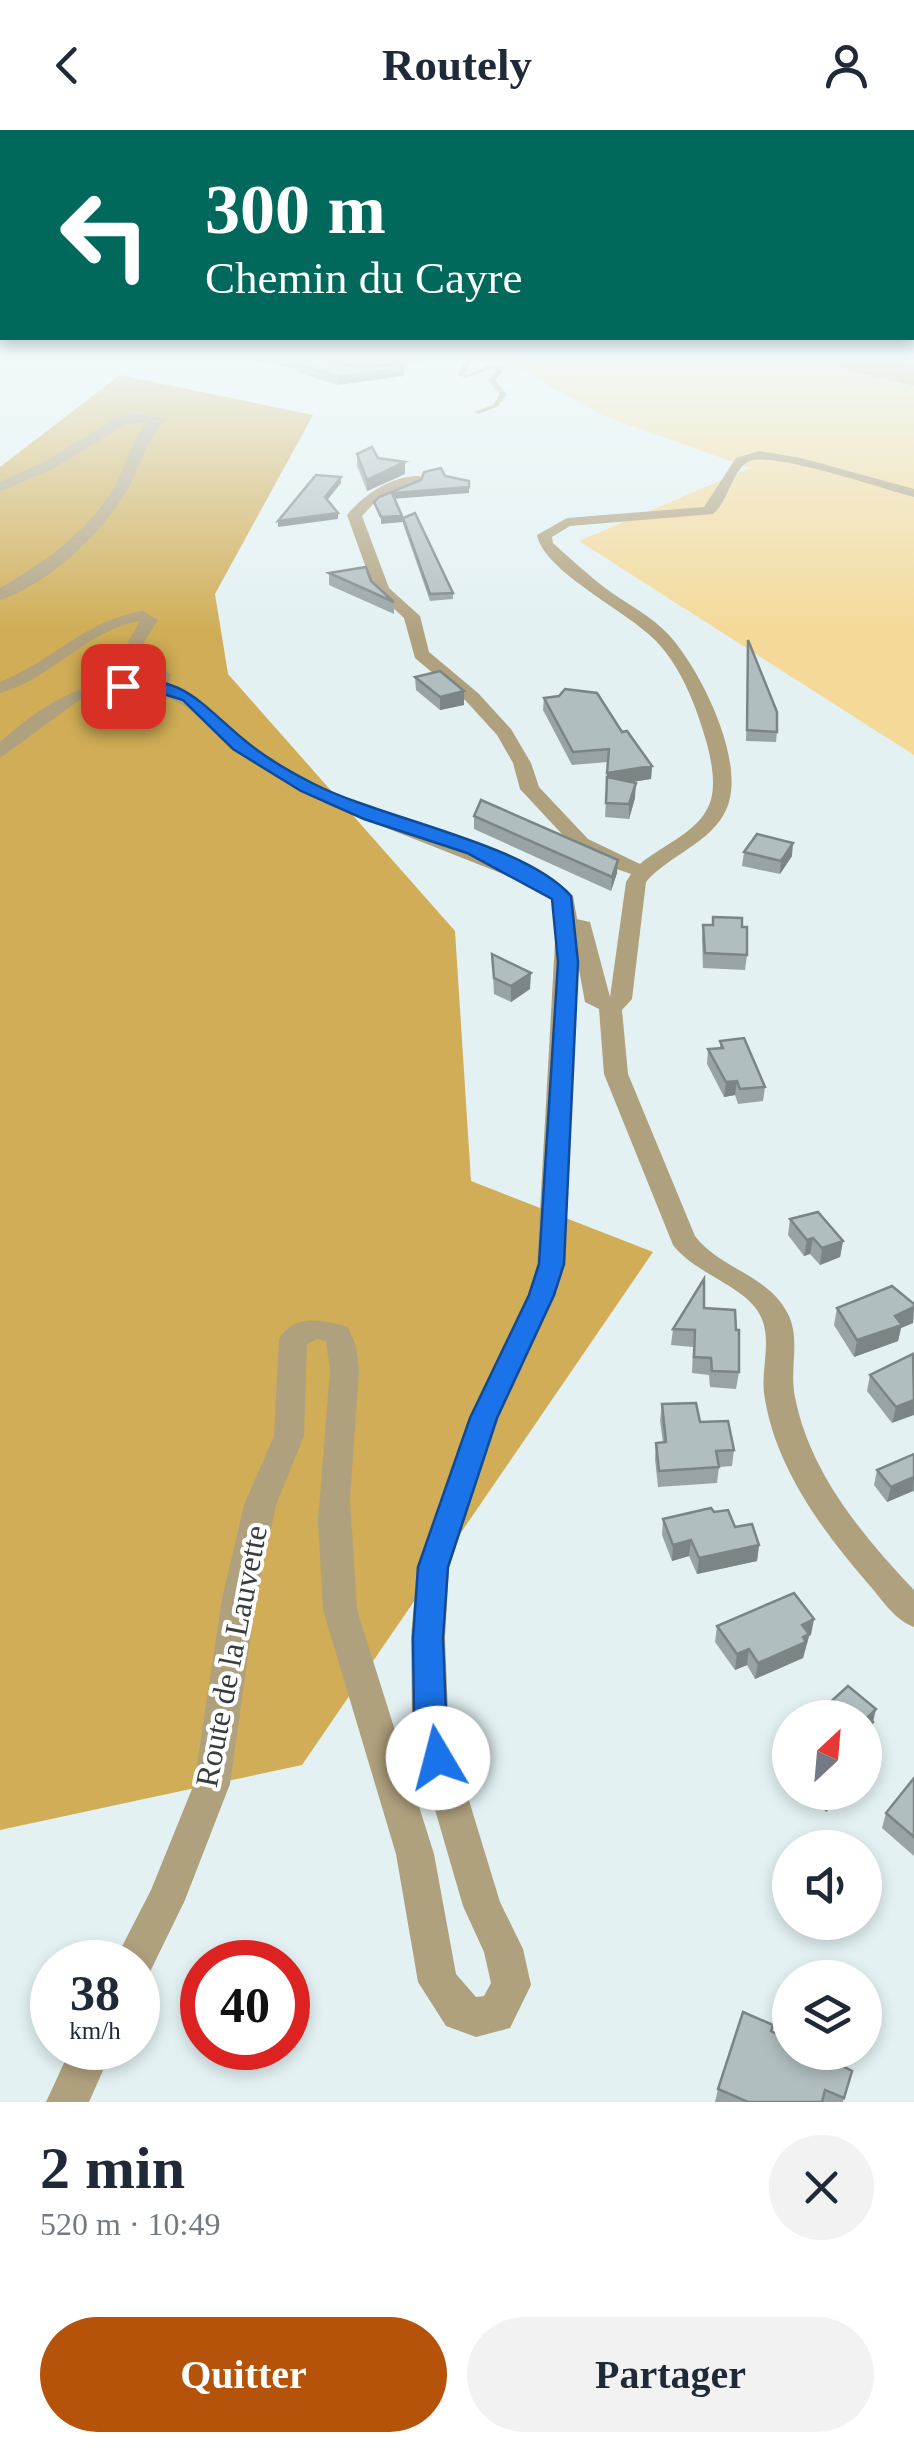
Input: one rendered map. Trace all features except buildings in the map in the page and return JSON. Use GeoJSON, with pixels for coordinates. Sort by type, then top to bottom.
{"type":"FeatureCollection","features":[{"type":"Feature","properties":{"kind":"street"},"geometry":{"type":"LineString","coordinates":[[0,487],[74,449]]}},
{"type":"Feature","properties":{"kind":"street"},"geometry":{"type":"LineString","coordinates":[[0,594],[59,560],[90,530],[131,470],[136,449]]}},
{"type":"Feature","properties":{"kind":"street"},"geometry":{"type":"LineString","coordinates":[[0,752],[70,694],[106,687],[159,688],[188,697],[239,746],[308,788],[370,815],[474,849],[562,896],[567,924],[582,927],[597,1002],[610,1005],[621,998],[636,882],[641,871],[697,835],[718,810],[724,792],[708,714],[664,637],[598,590],[546,544],[544,535],[567,522],[708,511],[718,504],[739,462],[754,454],[782,455],[914,493]]}},
{"type":"Feature","properties":{"kind":"street"},"geometry":{"type":"LineString","coordinates":[[416,480],[372,497],[354,515],[382,590],[412,616],[421,654],[472,697],[505,733],[522,763],[530,788],[555,816],[582,843],[612,861],[641,871]]}},
{"type":"Feature","properties":{"kind":"street"},"geometry":{"type":"LineString","coordinates":[[0,688],[20,682],[103,624],[142,616],[150,620],[136,642],[138,656],[162,675],[159,688]]}},
{"type":"Feature","properties":{"kind":"street","name":"Route de la Lauvette"},"geometry":{"type":"LineString","coordinates":[[145,1940],[166,1900],[212,1784],[238,1599],[255,1524],[289,1436],[288,1367],[292,1339],[314,1328],[338,1334],[346,1352],[338,1434],[334,1572],[340,1610],[415,1854],[438,1982],[460,2012],[476,2017],[496,2014],[512,1986],[503,1948],[476,1888],[438,1758],[430,1713],[428,1638],[433,1567],[484,1418],[542,1295],[552,1264],[567,924]]}},
{"type":"Feature","properties":{"kind":"street"},"geometry":{"type":"LineString","coordinates":[[610,1005],[616,1074],[683,1239],[702,1261],[760,1296],[775,1316],[780,1339],[779,1392],[795,1450],[840,1523],[914,1612]]}},
{"type":"Feature","properties":{"kind":"street"},"geometry":{"type":"LineString","coordinates":[[66,2102],[81,2070]]}},
{"type":"Feature","properties":{"kind":"shaded area"},"geometry":{"type":"Polygon","coordinates":[[[23,449],[294,449],[215,594],[228,674],[455,931],[471,1181],[653,1252],[302,1765],[0,1830],[0,467],[23,449]]]}},
{"type":"Feature","properties":{"kind":"shaded area"},"geometry":{"type":"Polygon","coordinates":[[[697,449],[914,449],[914,755],[579,541],[750,468],[697,449]]]}},
{"type":"Feature","properties":{"kind":"route"},"geometry":{"type":"LineString","coordinates":[[123,686],[159,688],[188,697],[239,746],[308,788],[370,815],[474,849],[562,896],[568,962],[552,1264],[542,1295],[484,1418],[433,1567],[428,1638],[430,1713],[438,1758]]}}]}
